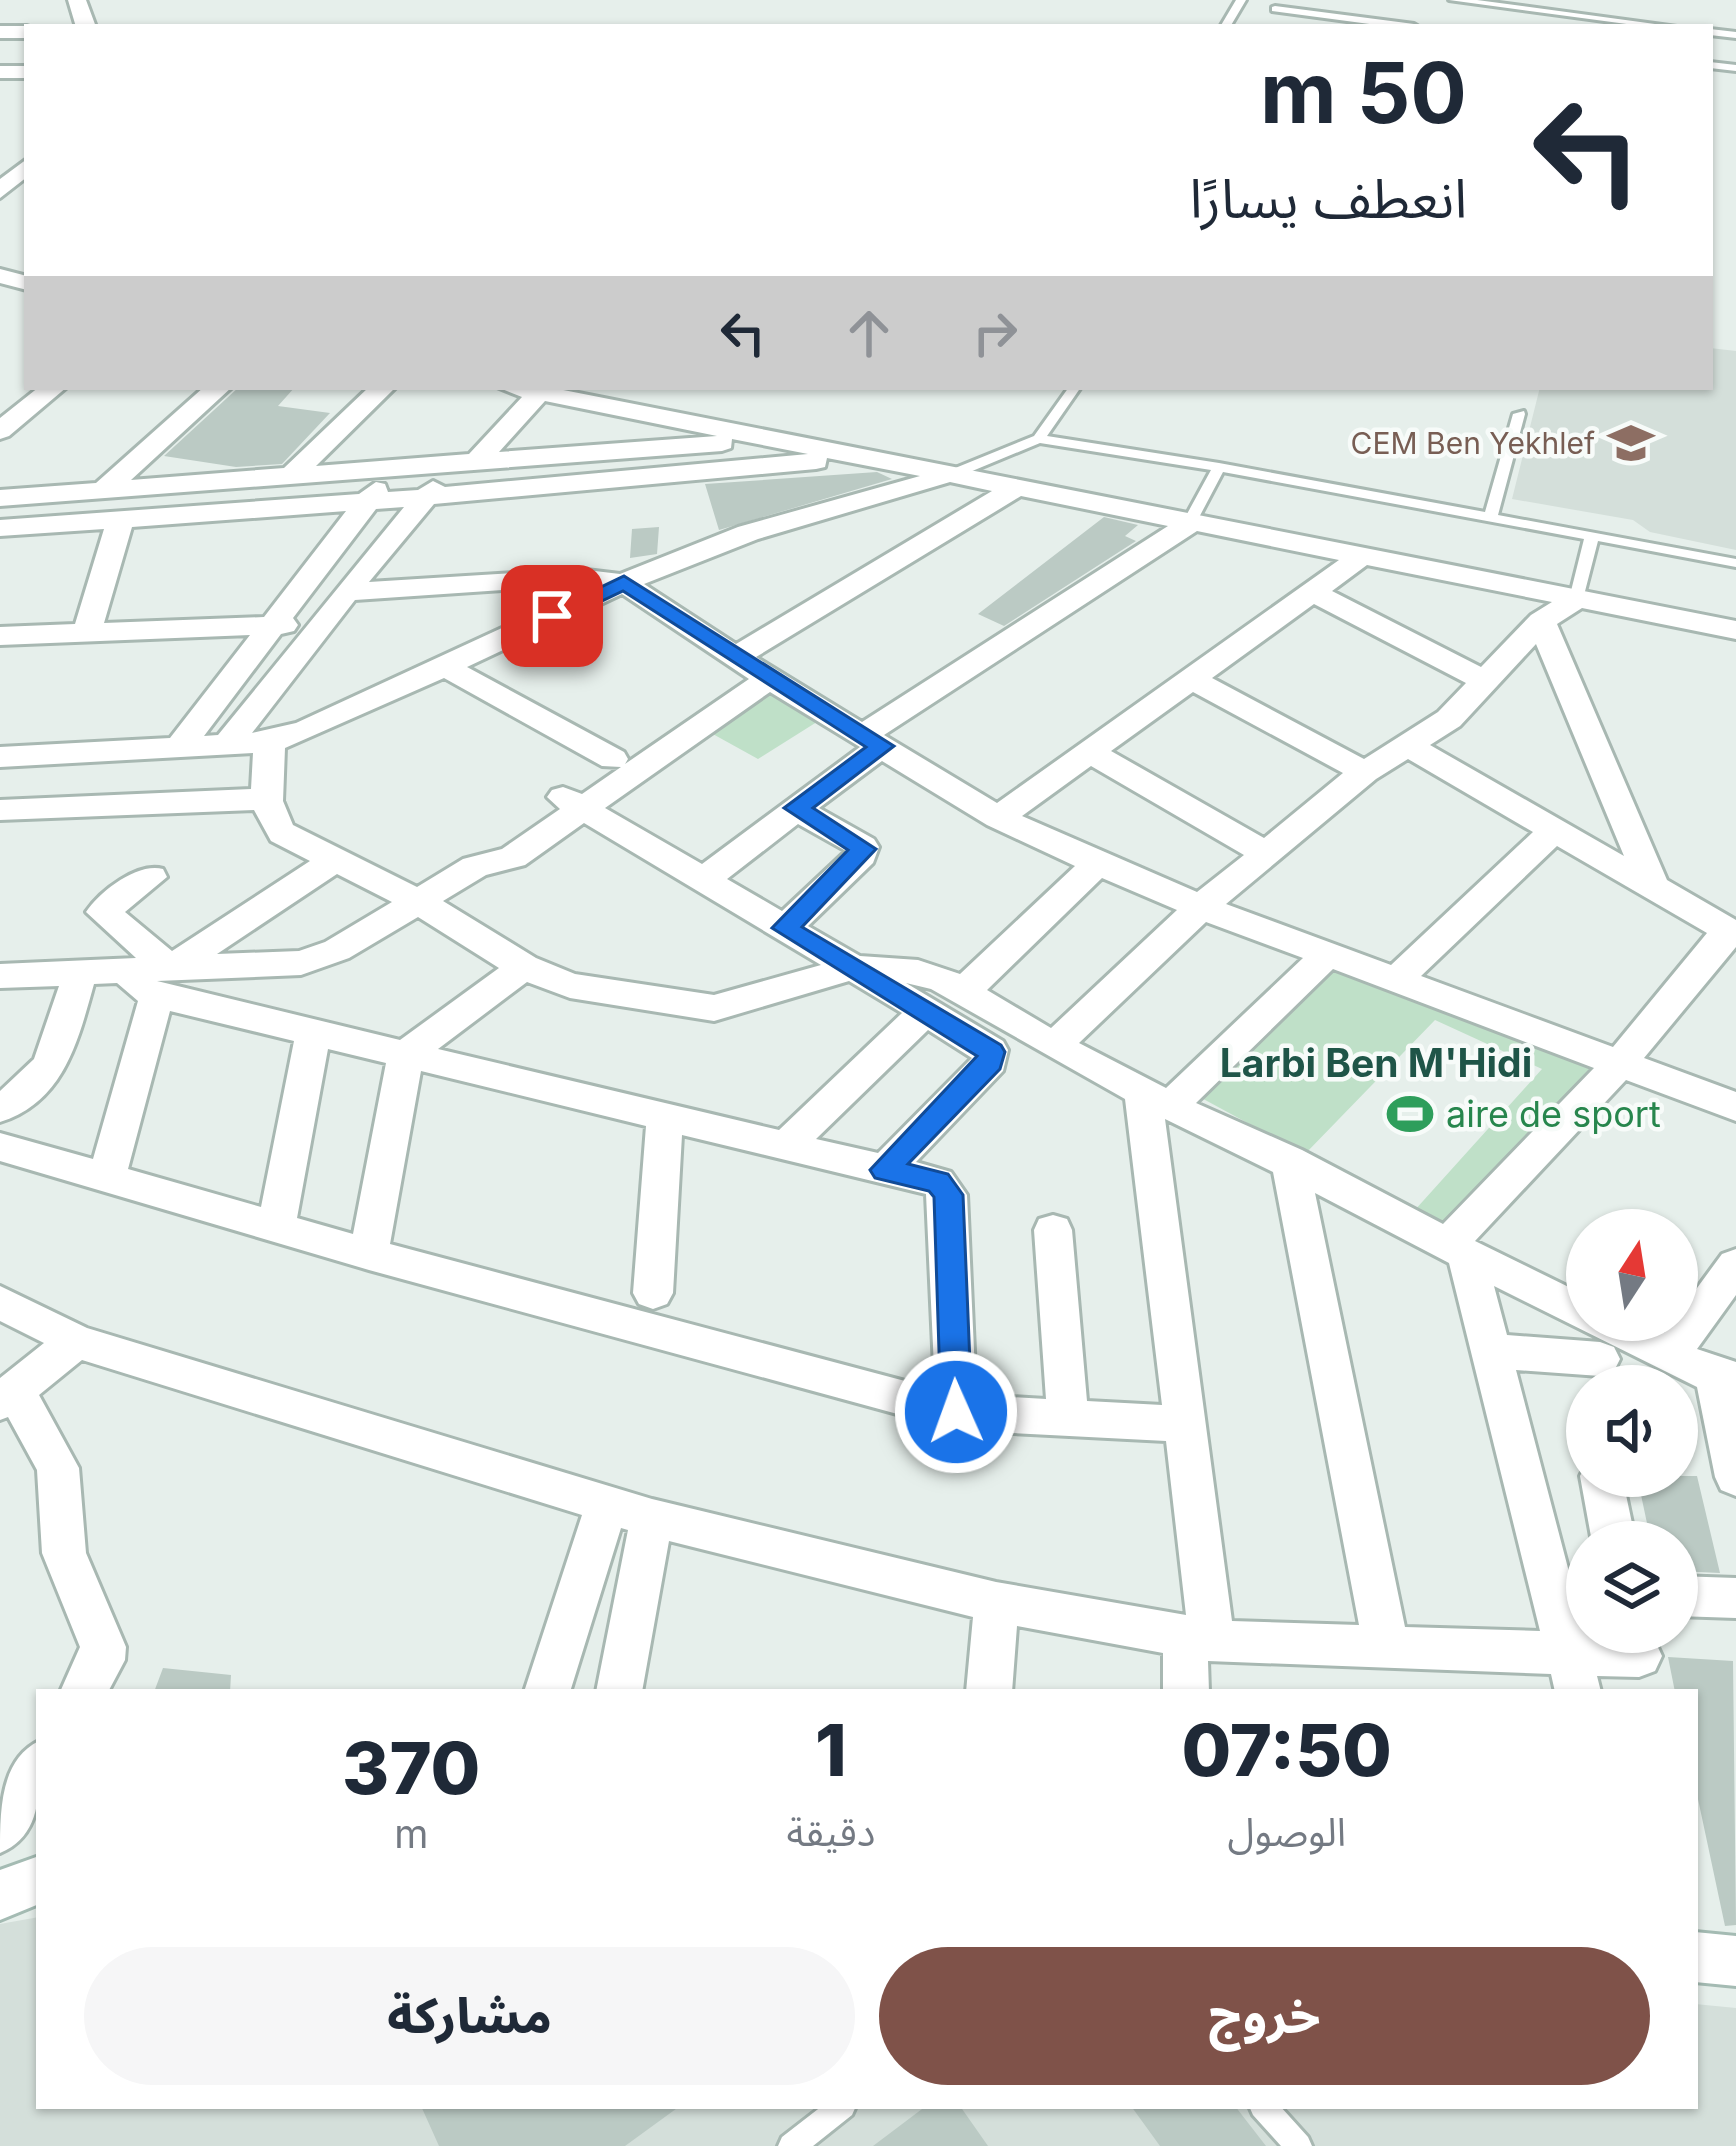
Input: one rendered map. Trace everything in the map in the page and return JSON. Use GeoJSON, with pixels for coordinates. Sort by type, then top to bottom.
{"type":"FeatureCollection","features":[{"type":"Feature","properties":{"kind":"street"},"geometry":{"type":"LineString","coordinates":[[0,191],[24,168]]}},
{"type":"Feature","properties":{"kind":"street"},"geometry":{"type":"LineString","coordinates":[[0,431],[50,390]]}},
{"type":"Feature","properties":{"kind":"street"},"geometry":{"type":"LineString","coordinates":[[105,489],[216,390]]}},
{"type":"Feature","properties":{"kind":"street"},"geometry":{"type":"LineString","coordinates":[[293,474],[380,390]]}},
{"type":"Feature","properties":{"kind":"street"},"geometry":{"type":"LineString","coordinates":[[524,390],[1187,525],[1736,630]]}},
{"type":"Feature","properties":{"kind":"street"},"geometry":{"type":"LineString","coordinates":[[224,748],[427,497],[539,393]]}},
{"type":"Feature","properties":{"kind":"street"},"geometry":{"type":"LineString","coordinates":[[0,498],[768,440]]}},
{"type":"Feature","properties":{"kind":"street"},"geometry":{"type":"LineString","coordinates":[[0,528],[367,502],[856,458]]}},
{"type":"Feature","properties":{"kind":"street"},"geometry":{"type":"LineString","coordinates":[[177,750],[394,468]]}},
{"type":"Feature","properties":{"kind":"street"},"geometry":{"type":"LineString","coordinates":[[0,757],[270,742],[624,583],[748,533],[948,476]]}},
{"type":"Feature","properties":{"kind":"street"},"geometry":{"type":"LineString","coordinates":[[571,802],[674,730],[751,666],[1014,489]]}},
{"type":"Feature","properties":{"kind":"street"},"geometry":{"type":"LineString","coordinates":[[87,633],[121,518]]}},
{"type":"Feature","properties":{"kind":"street"},"geometry":{"type":"LineString","coordinates":[[703,880],[873,741],[1187,525]]}},
{"type":"Feature","properties":{"kind":"street"},"geometry":{"type":"LineString","coordinates":[[998,818],[1362,556]]}},
{"type":"Feature","properties":{"kind":"street"},"geometry":{"type":"LineString","coordinates":[[346,592],[578,577],[624,583],[998,818],[1201,907],[1736,1107]]}},
{"type":"Feature","properties":{"kind":"street"},"geometry":{"type":"LineString","coordinates":[[1312,592],[1485,681]]}},
{"type":"Feature","properties":{"kind":"street"},"geometry":{"type":"LineString","coordinates":[[1054,1046],[1201,907],[1365,772],[1449,718],[1541,621],[1576,599]]}},
{"type":"Feature","properties":{"kind":"street"},"geometry":{"type":"LineString","coordinates":[[1541,621],[1655,891]]}},
{"type":"Feature","properties":{"kind":"street"},"geometry":{"type":"LineString","coordinates":[[0,636],[322,623]]}},
{"type":"Feature","properties":{"kind":"street"},"geometry":{"type":"LineString","coordinates":[[444,666],[613,758]]}},
{"type":"Feature","properties":{"kind":"street"},"geometry":{"type":"LineString","coordinates":[[1191,679],[1365,772]]}},
{"type":"Feature","properties":{"kind":"street"},"geometry":{"type":"LineString","coordinates":[[0,976],[126,970],[129,980],[164,982],[301,963],[337,950],[475,867],[513,857],[613,758],[674,730]]}},
{"type":"Feature","properties":{"kind":"street"},"geometry":{"type":"LineString","coordinates":[[270,742],[264,800],[268,815],[282,833],[416,900],[524,967],[570,986],[714,1008],[854,968],[918,972],[963,992],[1156,1100],[1289,1160],[1457,1252],[1566,1320]]}},
{"type":"Feature","properties":{"kind":"street"},"geometry":{"type":"LineString","coordinates":[[1409,746],[1732,932],[1457,1252]]}},
{"type":"Feature","properties":{"kind":"street"},"geometry":{"type":"LineString","coordinates":[[1089,752],[1266,853]]}},
{"type":"Feature","properties":{"kind":"street"},"geometry":{"type":"LineString","coordinates":[[2,815],[264,800]]}},
{"type":"Feature","properties":{"kind":"street"},"geometry":{"type":"LineString","coordinates":[[571,802],[990,1051],[991,1060],[885,1170]]}},
{"type":"Feature","properties":{"kind":"street"},"geometry":{"type":"LineString","coordinates":[[785,928],[864,849],[796,808]]}},
{"type":"Feature","properties":{"kind":"street"},"geometry":{"type":"LineString","coordinates":[[1396,980],[1552,832]]}},
{"type":"Feature","properties":{"kind":"street"},"geometry":{"type":"LineString","coordinates":[[107,1178],[164,982],[333,861]]}},
{"type":"Feature","properties":{"kind":"street"},"geometry":{"type":"LineString","coordinates":[[963,992],[1098,863]]}},
{"type":"Feature","properties":{"kind":"street"},"geometry":{"type":"LineString","coordinates":[[151,878],[103,912],[164,982],[406,1054],[938,1182],[948,1195],[956,1412]]}},
{"type":"Feature","properties":{"kind":"street"},"geometry":{"type":"LineString","coordinates":[[1156,1100],[1327,955]]}},
{"type":"Feature","properties":{"kind":"street"},"geometry":{"type":"LineString","coordinates":[[369,1254],[406,1054],[524,967]]}},
{"type":"Feature","properties":{"kind":"street"},"geometry":{"type":"LineString","coordinates":[[0,1108],[46,1076],[80,973]]}},
{"type":"Feature","properties":{"kind":"street"},"geometry":{"type":"LineString","coordinates":[[784,1146],[926,1011]]}},
{"type":"Feature","properties":{"kind":"street"},"geometry":{"type":"LineString","coordinates":[[276,1226],[314,1029]]}},
{"type":"Feature","properties":{"kind":"street"},"geometry":{"type":"LineString","coordinates":[[1156,1100],[1186,1424],[1199,1639],[1187,1689]]}},
{"type":"Feature","properties":{"kind":"street"},"geometry":{"type":"LineString","coordinates":[[653,1293],[665,1117]]}},
{"type":"Feature","properties":{"kind":"street"},"geometry":{"type":"LineString","coordinates":[[0,1147],[369,1254],[956,1412],[1186,1424]]}},
{"type":"Feature","properties":{"kind":"street"},"geometry":{"type":"LineString","coordinates":[[1289,1160],[1386,1646]]}},
{"type":"Feature","properties":{"kind":"street"},"geometry":{"type":"LineString","coordinates":[[1053,1230],[1068,1418]]}},
{"type":"Feature","properties":{"kind":"street"},"geometry":{"type":"LineString","coordinates":[[1457,1252],[1566,1586]]}},
{"type":"Feature","properties":{"kind":"street"},"geometry":{"type":"LineString","coordinates":[[1671,1354],[1736,1265]]}},
{"type":"Feature","properties":{"kind":"street"},"geometry":{"type":"LineString","coordinates":[[0,1302],[76,1341],[652,1518],[995,1602],[1199,1639],[1386,1646],[1572,1673],[1640,1660]]}},
{"type":"Feature","properties":{"kind":"street"},"geometry":{"type":"LineString","coordinates":[[76,1341],[8,1396],[58,1468],[64,1553],[103,1647],[102,1660],[85,1689]]}},
{"type":"Feature","properties":{"kind":"street"},"geometry":{"type":"LineString","coordinates":[[1491,1351],[1599,1341],[1671,1354],[1726,1378],[1736,1477]]}},
{"type":"Feature","properties":{"kind":"street"},"geometry":{"type":"LineString","coordinates":[[548,1689],[607,1504]]}},
{"type":"Feature","properties":{"kind":"street"},"geometry":{"type":"LineString","coordinates":[[621,1689],[652,1518]]}},
{"type":"Feature","properties":{"kind":"street"},"geometry":{"type":"LineString","coordinates":[[1698,1597],[1736,1598]]}},
{"type":"Feature","properties":{"kind":"street"},"geometry":{"type":"LineString","coordinates":[[989,1689],[995,1602]]}},
{"type":"Feature","properties":{"kind":"street"},"geometry":{"type":"LineString","coordinates":[[0,1828],[36,1769]]}},
{"type":"Feature","properties":{"kind":"street"},"geometry":{"type":"LineString","coordinates":[[0,1894],[36,1881]]}},
{"type":"Feature","properties":{"kind":"street"},"geometry":{"type":"LineString","coordinates":[[1698,1957],[1736,1961]]}},
{"type":"Feature","properties":{"kind":"lane"},"geometry":{"type":"LineString","coordinates":[[1454,0],[1648,24]]}},
{"type":"Feature","properties":{"kind":"lane"},"geometry":{"type":"LineString","coordinates":[[1275,9],[1391,24]]}},
{"type":"Feature","properties":{"kind":"lane"},"geometry":{"type":"LineString","coordinates":[[1039,439],[1073,390]]}},
{"type":"Feature","properties":{"kind":"lane"},"geometry":{"type":"LineString","coordinates":[[1491,516],[1519,414]]}},
{"type":"Feature","properties":{"kind":"lane"},"geometry":{"type":"LineString","coordinates":[[948,476],[1039,439],[1219,467],[1736,562]]}},
{"type":"Feature","properties":{"kind":"lane"},"geometry":{"type":"LineString","coordinates":[[1187,525],[1219,467]]}},
{"type":"Feature","properties":{"kind":"lane"},"geometry":{"type":"LineString","coordinates":[[1576,599],[1592,536]]}},
{"type":"Feature","properties":{"kind":"lane"},"geometry":{"type":"LineString","coordinates":[[791,2146],[839,2109]]}},
{"type":"Feature","properties":{"kind":"lane"},"geometry":{"type":"LineString","coordinates":[[1265,2109],[1299,2146]]}},
{"type":"Feature","properties":{"kind":"shaded area","name":"CEM Ben Yekhlef"},"geometry":{"type":"Polygon","coordinates":[[[1713,348],[1736,351],[1736,550],[1650,532],[1633,520],[1512,499],[1539,390],[1713,390],[1713,348]]]}},
{"type":"Feature","properties":{"kind":"shaded area"},"geometry":{"type":"Polygon","coordinates":[[[36,1918],[36,2109],[1698,2109],[1698,2004],[1736,2008],[1736,2146],[0,2146],[0,1924],[36,1918]]]}},
{"type":"Feature","properties":{"kind":"green space"},"geometry":{"type":"Polygon","coordinates":[[[773,692],[820,720],[758,759],[711,733],[773,692]]]}},
{"type":"Feature","properties":{"kind":"green space"},"geometry":{"type":"Polygon","coordinates":[[[1334,969],[1598,1063],[1443,1227],[1414,1211],[1542,1069],[1435,1020],[1305,1154],[1196,1095],[1334,969]]]}},
{"type":"Feature","properties":{"kind":"building"},"geometry":{"type":"Polygon","coordinates":[[[236,390],[292,390],[278,406],[330,413],[282,464],[236,467],[164,456],[236,390]]]}},
{"type":"Feature","properties":{"kind":"building"},"geometry":{"type":"Polygon","coordinates":[[[877,472],[892,479],[719,530],[705,484],[877,472]]]}},
{"type":"Feature","properties":{"kind":"building"},"geometry":{"type":"Polygon","coordinates":[[[1104,517],[1138,525],[1125,536],[1136,541],[1004,626],[978,614],[1104,517]]]}},
{"type":"Feature","properties":{"kind":"building"},"geometry":{"type":"Polygon","coordinates":[[[659,527],[657,554],[630,558],[632,529],[659,527]]]}},
{"type":"Feature","properties":{"kind":"building"},"geometry":{"type":"Polygon","coordinates":[[[1698,1480],[1720,1573],[1698,1572],[1698,1521],[1647,1521],[1641,1497],[1698,1497],[1698,1480]]]}},
{"type":"Feature","properties":{"kind":"building"},"geometry":{"type":"Polygon","coordinates":[[[1668,1657],[1733,1661],[1736,1925],[1725,1926],[1698,1799],[1698,1689],[1674,1689],[1668,1657]]]}},
{"type":"Feature","properties":{"kind":"building"},"geometry":{"type":"Polygon","coordinates":[[[163,1668],[231,1675],[230,1689],[155,1689],[163,1668]]]}},
{"type":"Feature","properties":{"kind":"building"},"geometry":{"type":"Polygon","coordinates":[[[422,2109],[676,2109],[625,2146],[439,2146],[422,2109]]]}},
{"type":"Feature","properties":{"kind":"building"},"geometry":{"type":"Polygon","coordinates":[[[922,2109],[962,2109],[988,2146],[873,2146],[922,2109]]]}},
{"type":"Feature","properties":{"kind":"building"},"geometry":{"type":"Polygon","coordinates":[[[1133,2109],[1237,2109],[1266,2146],[1160,2146],[1133,2109]]]}},
{"type":"Feature","properties":{"kind":"place","name":"CEM Ben Yekhlef"},"geometry":{"type":"Point","coordinates":[1631,443]}},
{"type":"Feature","properties":{"kind":"place","name":"aire de sport"},"geometry":{"type":"Point","coordinates":[1410,1114]}},
{"type":"Feature","properties":{"kind":"district","name":"Larbi Ben M'Hidi"},"geometry":{"type":"Point","coordinates":[1376,1062]}},
{"type":"Feature","properties":{"kind":"route"},"geometry":{"type":"LineString","coordinates":[[552,616],[624,583],[882,746],[796,808],[864,849],[785,928],[991,1052],[990,1062],[885,1170],[938,1182],[948,1195],[956,1412]]}}]}
